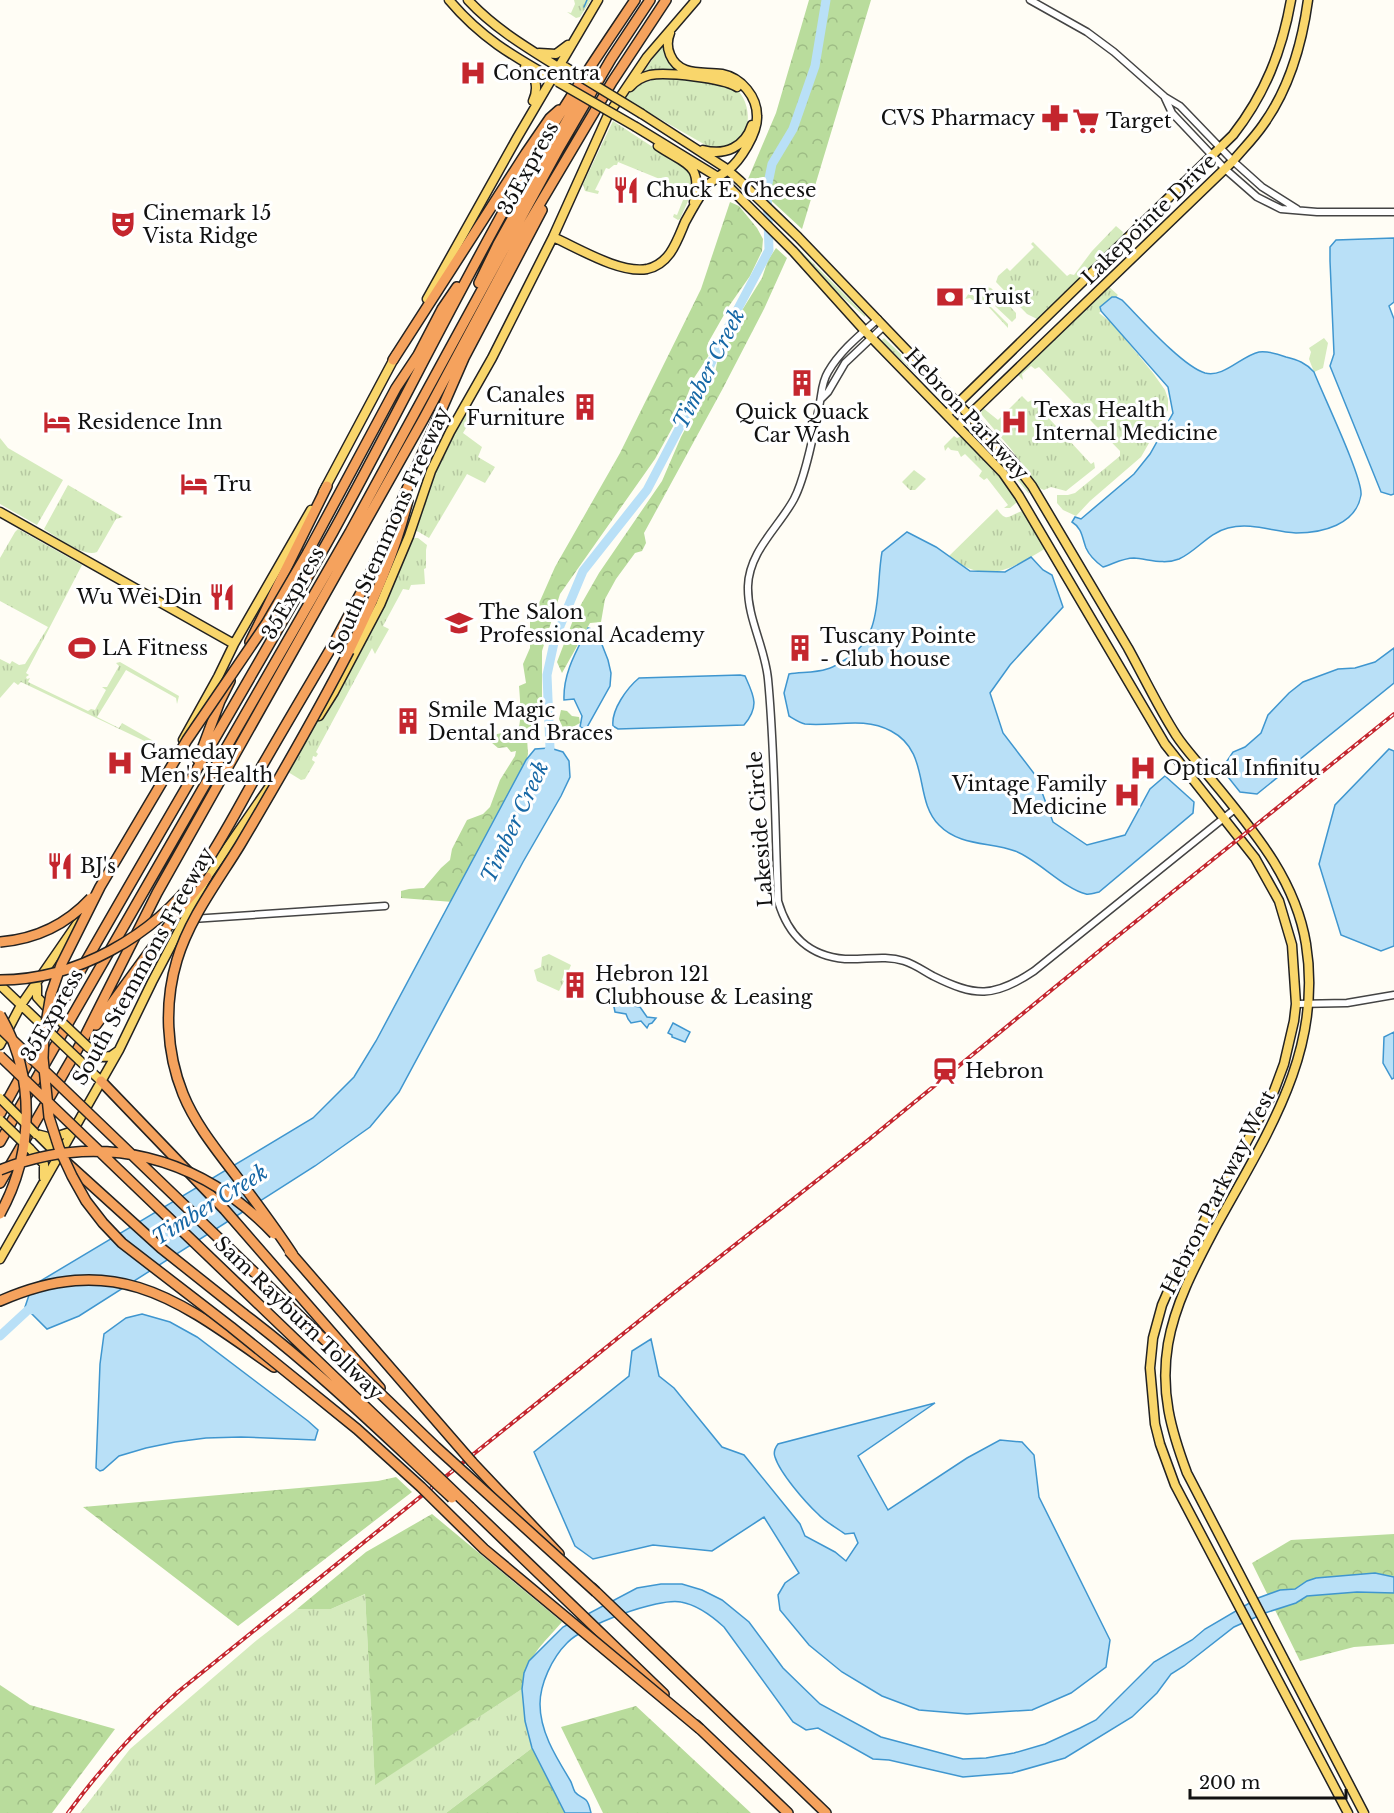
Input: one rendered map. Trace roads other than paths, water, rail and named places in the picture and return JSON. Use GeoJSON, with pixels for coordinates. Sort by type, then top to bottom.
{"type":"FeatureCollection","features":[{"type":"Feature","properties":{"kind":"highway","name":"South Stemmons Freeway"},"geometry":{"type":"LineString","coordinates":[[0,1114],[63,999],[253,675],[330,537],[535,155],[588,69],[635,0]]}},
{"type":"Feature","properties":{"kind":"highway"},"geometry":{"type":"LineString","coordinates":[[612,59],[650,0]]}},
{"type":"Feature","properties":{"kind":"highway"},"geometry":{"type":"LineString","coordinates":[[612,59],[656,0]]}},
{"type":"Feature","properties":{"kind":"highway","name":"South Stemmons Freeway"},"geometry":{"type":"LineString","coordinates":[[0,1183],[86,1042],[178,854],[423,418],[503,267],[592,115],[666,0]]}},
{"type":"Feature","properties":{"kind":"highway","name":"35Express"},"geometry":{"type":"LineString","coordinates":[[0,1142],[350,532],[558,150],[612,59]]}},
{"type":"Feature","properties":{"kind":"highway"},"geometry":{"type":"LineString","coordinates":[[455,337],[458,324],[498,244],[585,88],[588,69]]}},
{"type":"Feature","properties":{"kind":"highway"},"geometry":{"type":"LineString","coordinates":[[393,360],[526,153],[550,118],[565,105]]}},
{"type":"Feature","properties":{"kind":"highway"},"geometry":{"type":"LineString","coordinates":[[1,985],[48,975],[99,957],[147,927],[178,899],[205,864],[334,643],[366,583],[464,358],[592,115]]}},
{"type":"Feature","properties":{"kind":"highway"},"geometry":{"type":"LineString","coordinates":[[489,238],[442,309],[418,356],[396,388],[308,552],[266,624],[188,740],[100,887],[61,965],[51,994],[44,1035],[44,1084],[49,1117],[59,1148],[72,1176],[86,1201],[122,1243],[231,1327],[365,1436],[484,1549],[700,1729]]}},
{"type":"Feature","properties":{"kind":"highway"},"geometry":{"type":"LineString","coordinates":[[293,1255],[268,1217],[210,1141],[189,1107],[178,1082],[170,1046],[169,999],[177,960],[192,923],[328,692],[379,587],[393,551],[414,475]]}},
{"type":"Feature","properties":{"kind":"highway"},"geometry":{"type":"LineString","coordinates":[[189,785],[220,701],[327,486]]}},
{"type":"Feature","properties":{"kind":"highway"},"geometry":{"type":"LineString","coordinates":[[86,1042],[185,903],[207,878]]}},
{"type":"Feature","properties":{"kind":"highway"},"geometry":{"type":"LineString","coordinates":[[0,942],[39,934],[63,922],[79,910],[100,887]]}},
{"type":"Feature","properties":{"kind":"highway"},"geometry":{"type":"LineString","coordinates":[[0,1015],[14,1043],[23,1077],[26,1134],[18,1174],[12,1192],[0,1214]]}},
{"type":"Feature","properties":{"kind":"highway","name":"Sam Rayburn Tollway"},"geometry":{"type":"LineString","coordinates":[[0,1028],[409,1422]]}},
{"type":"Feature","properties":{"kind":"highway","name":"Sam Rayburn Tollway"},"geometry":{"type":"LineString","coordinates":[[0,1056],[470,1507]]}},
{"type":"Feature","properties":{"kind":"highway"},"geometry":{"type":"LineString","coordinates":[[101,1081],[225,1210],[409,1422],[596,1592],[826,1813]]}},
{"type":"Feature","properties":{"kind":"highway"},"geometry":{"type":"LineString","coordinates":[[0,1170],[44,1156],[92,1150],[118,1152],[168,1163],[207,1180],[226,1193],[262,1222],[293,1255],[472,1462],[596,1592]]}},
{"type":"Feature","properties":{"kind":"highway"},"geometry":{"type":"LineString","coordinates":[[59,1155],[161,1248],[284,1344],[457,1503],[470,1507],[788,1813]]}},
{"type":"Feature","properties":{"kind":"highway"},"geometry":{"type":"LineString","coordinates":[[0,1301],[36,1288],[73,1281],[109,1281],[138,1287],[184,1306],[302,1386]]}},
{"type":"Feature","properties":{"kind":"main road"},"geometry":{"type":"LineString","coordinates":[[449,0],[478,29],[530,71],[537,93],[517,138]]}},
{"type":"Feature","properties":{"kind":"main road","name":"Hebron Parkway"},"geometry":{"type":"LineString","coordinates":[[468,0],[494,25],[534,52],[642,114],[728,170],[798,237],[958,402],[1012,460],[1039,498],[1179,739],[1251,829]]}},
{"type":"Feature","properties":{"kind":"main road"},"geometry":{"type":"LineString","coordinates":[[0,1045],[21,1005],[95,897],[202,707],[234,644],[327,486],[393,360],[517,138],[555,80],[578,33],[598,0]]}},
{"type":"Feature","properties":{"kind":"main road","name":"South Stemmons Freeway"},"geometry":{"type":"LineString","coordinates":[[0,1259],[119,1050],[207,878],[334,693],[380,605],[409,536],[431,471],[443,444],[492,358],[553,237],[608,115],[647,57],[696,0]]}},
{"type":"Feature","properties":{"kind":"main road","name":"Lakepointe Drive"},"geometry":{"type":"LineString","coordinates":[[947,414],[1213,156],[1239,128],[1257,102],[1273,70],[1291,0]]}},
{"type":"Feature","properties":{"kind":"main road","name":"Lakepointe Drive"},"geometry":{"type":"LineString","coordinates":[[958,426],[971,416],[1225,169],[1263,125],[1281,96],[1292,69],[1308,0]]}},
{"type":"Feature","properties":{"kind":"main road"},"geometry":{"type":"LineString","coordinates":[[553,237],[619,266],[636,270],[657,266],[676,245],[706,188],[717,176],[728,170],[750,143],[755,133],[758,116],[754,100],[743,85],[733,78],[722,74],[686,70],[677,65],[670,56],[667,40],[673,28]]}},
{"type":"Feature","properties":{"kind":"main road"},"geometry":{"type":"LineString","coordinates":[[534,52],[556,54],[564,50],[578,33]]}},
{"type":"Feature","properties":{"kind":"main road"},"geometry":{"type":"LineString","coordinates":[[1281,44],[1298,50]]}},
{"type":"Feature","properties":{"kind":"main road"},"geometry":{"type":"LineString","coordinates":[[511,56],[636,127],[650,136],[656,145],[690,166],[695,172],[697,189],[692,211]]}},
{"type":"Feature","properties":{"kind":"main road"},"geometry":{"type":"LineString","coordinates":[[621,96],[635,82],[651,75],[701,78],[735,85],[747,97],[751,107],[752,122],[747,136],[736,147],[722,152],[712,152],[692,146]]}},
{"type":"Feature","properties":{"kind":"main road","name":"Hebron Parkway"},"geometry":{"type":"LineString","coordinates":[[650,136],[717,176],[733,190],[1004,475],[1025,506],[1165,744],[1240,837]]}},
{"type":"Feature","properties":{"kind":"main road"},"geometry":{"type":"LineString","coordinates":[[1132,235],[1145,246]]}},
{"type":"Feature","properties":{"kind":"main road"},"geometry":{"type":"LineString","coordinates":[[1025,506],[1039,498]]}},
{"type":"Feature","properties":{"kind":"main road"},"geometry":{"type":"LineString","coordinates":[[0,512],[234,644]]}},
{"type":"Feature","properties":{"kind":"main road"},"geometry":{"type":"LineString","coordinates":[[1116,660],[1127,647]]}},
{"type":"Feature","properties":{"kind":"main road"},"geometry":{"type":"LineString","coordinates":[[1116,660],[1132,656]]}},
{"type":"Feature","properties":{"kind":"main road","name":"Hebron Parkway West"},"geometry":{"type":"LineString","coordinates":[[1251,829],[1268,851],[1292,896],[1306,942],[1310,1005],[1306,1031],[1288,1090],[1179,1301],[1168,1341],[1165,1372],[1167,1407],[1172,1433],[1187,1473],[1364,1813]]}},
{"type":"Feature","properties":{"kind":"main road","name":"Hebron Parkway West"},"geometry":{"type":"LineString","coordinates":[[1240,837],[1264,873],[1281,910],[1292,945],[1296,1004],[1288,1048],[1274,1091],[1185,1256],[1158,1316],[1150,1368],[1153,1404],[1160,1444],[1175,1485],[1348,1813]]}},
{"type":"Feature","properties":{"kind":"main road"},"geometry":{"type":"LineString","coordinates":[[38,983],[37,997],[86,1042],[96,1055],[107,1058],[119,1050]]}},
{"type":"Feature","properties":{"kind":"main road"},"geometry":{"type":"LineString","coordinates":[[1,985],[12,993],[19,994],[38,983]]}},
{"type":"Feature","properties":{"kind":"main road"},"geometry":{"type":"LineString","coordinates":[[1,985],[101,1081]]}},
{"type":"Feature","properties":{"kind":"main road"},"geometry":{"type":"LineString","coordinates":[[11,1023],[18,1019],[29,1019],[40,1023]]}},
{"type":"Feature","properties":{"kind":"main road"},"geometry":{"type":"LineString","coordinates":[[0,1098],[59,1155]]}},
{"type":"Feature","properties":{"kind":"main road"},"geometry":{"type":"LineString","coordinates":[[0,1120],[44,1164],[44,1181]]}},
{"type":"Feature","properties":{"kind":"main road"},"geometry":{"type":"LineString","coordinates":[[36,1134],[52,1138],[73,1131]]}},
{"type":"Feature","properties":{"kind":"main road"},"geometry":{"type":"LineString","coordinates":[[1341,1799],[1354,1794]]}},
{"type":"Feature","properties":{"kind":"street"},"geometry":{"type":"LineString","coordinates":[[1030,0],[1087,32],[1114,52],[1165,97],[1180,106],[1233,161],[1262,187],[1297,209]]}},
{"type":"Feature","properties":{"kind":"street"},"geometry":{"type":"LineString","coordinates":[[1165,97],[1172,113],[1225,169],[1257,197],[1281,209],[1317,212],[1394,212]]}},
{"type":"Feature","properties":{"kind":"street","name":"Lakeside Circle"},"geometry":{"type":"LineString","coordinates":[[881,323],[837,358],[826,373],[801,481],[794,499],[755,559],[750,572],[748,586],[753,618],[768,676],[778,901],[790,931],[807,947],[832,957],[890,958],[906,961],[960,989],[978,992],[1006,988],[1034,971],[1235,809]]}},
{"type":"Feature","properties":{"kind":"street","name":"Lakeside Circle"},"geometry":{"type":"LineString","coordinates":[[821,399],[828,392],[845,363],[869,334]]}},
{"type":"Feature","properties":{"kind":"street"},"geometry":{"type":"LineString","coordinates":[[185,919],[385,906]]}},
{"type":"Feature","properties":{"kind":"street"},"geometry":{"type":"LineString","coordinates":[[1296,1004],[1347,1003],[1394,995]]}},
{"type":"Feature","properties":{"kind":"water"},"geometry":{"type":"Polygon","coordinates":[[[1394,238],[1394,302],[1389,306],[1394,319],[1394,494],[1391,495],[1381,492],[1330,366],[1334,354],[1330,247],[1336,240],[1394,238]]]}},
{"type":"Feature","properties":{"kind":"water"},"geometry":{"type":"Polygon","coordinates":[[[1112,297],[1122,300],[1173,352],[1205,373],[1212,374],[1226,370],[1259,352],[1294,359],[1311,369],[1341,435],[1360,486],[1361,495],[1352,514],[1327,529],[1306,533],[1246,526],[1228,528],[1214,534],[1185,556],[1173,561],[1130,558],[1103,567],[1091,557],[1080,530],[1072,522],[1075,517],[1081,519],[1134,474],[1150,454],[1173,413],[1168,387],[1101,311],[1100,307],[1112,297]]]}},
{"type":"Feature","properties":{"kind":"water"},"geometry":{"type":"Polygon","coordinates":[[[907,532],[936,547],[970,571],[1005,572],[1031,557],[1043,570],[1052,575],[1063,607],[1010,665],[990,693],[1003,733],[1036,776],[1053,822],[1087,845],[1125,835],[1150,789],[1165,776],[1194,802],[1193,813],[1099,892],[1087,894],[1078,891],[1015,851],[965,840],[947,832],[931,814],[912,751],[891,731],[859,723],[805,724],[789,716],[784,693],[789,674],[831,668],[856,651],[866,640],[876,612],[882,552],[907,532]]]}},
{"type":"Feature","properties":{"kind":"water"},"geometry":{"type":"Polygon","coordinates":[[[588,628],[597,632],[611,673],[610,686],[586,729],[580,727],[582,716],[574,699],[564,700],[564,690],[568,672],[588,628]]]}},
{"type":"Feature","properties":{"kind":"water"},"geometry":{"type":"Polygon","coordinates":[[[1394,648],[1394,683],[1257,794],[1240,792],[1228,777],[1225,764],[1233,752],[1245,747],[1261,733],[1268,715],[1289,693],[1303,682],[1338,669],[1355,668],[1375,662],[1394,648]]]}},
{"type":"Feature","properties":{"kind":"water"},"geometry":{"type":"Polygon","coordinates":[[[745,676],[754,701],[752,712],[744,725],[618,729],[613,726],[615,713],[621,700],[639,678],[745,676]]]}},
{"type":"Feature","properties":{"kind":"water"},"geometry":{"type":"Polygon","coordinates":[[[550,748],[563,752],[569,761],[570,777],[561,796],[399,1092],[370,1127],[315,1166],[79,1316],[47,1329],[25,1307],[32,1286],[313,1118],[354,1077],[376,1041],[526,760],[535,749],[550,748]]]}},
{"type":"Feature","properties":{"kind":"water"},"geometry":{"type":"Polygon","coordinates":[[[1389,749],[1394,751],[1394,946],[1381,951],[1341,935],[1319,864],[1335,805],[1389,749]]]}},
{"type":"Feature","properties":{"kind":"water"},"geometry":{"type":"Polygon","coordinates":[[[624,997],[634,1006],[640,1007],[647,1017],[656,1018],[647,1028],[641,1021],[631,1023],[626,1014],[615,1012],[613,1002],[617,998],[624,997]]]}},
{"type":"Feature","properties":{"kind":"water"},"geometry":{"type":"Polygon","coordinates":[[[673,1023],[690,1032],[685,1042],[668,1033],[673,1023]]]}},
{"type":"Feature","properties":{"kind":"water"},"geometry":{"type":"Polygon","coordinates":[[[1394,1032],[1394,1078],[1392,1079],[1383,1063],[1384,1037],[1394,1032]]]}},
{"type":"Feature","properties":{"kind":"water"},"geometry":{"type":"Polygon","coordinates":[[[142,1314],[170,1322],[197,1337],[308,1421],[318,1430],[315,1440],[241,1437],[175,1442],[119,1456],[100,1471],[96,1468],[100,1364],[104,1334],[126,1318],[142,1314]]]}},
{"type":"Feature","properties":{"kind":"water"},"geometry":{"type":"Polygon","coordinates":[[[651,1339],[659,1376],[674,1388],[722,1447],[744,1455],[800,1524],[805,1536],[835,1552],[846,1561],[858,1543],[854,1533],[845,1534],[827,1522],[800,1495],[778,1464],[774,1453],[778,1444],[935,1403],[858,1456],[888,1510],[967,1458],[1000,1440],[1022,1442],[1034,1455],[1039,1497],[1110,1640],[1106,1667],[1071,1693],[1032,1710],[967,1714],[919,1710],[882,1696],[842,1672],[809,1645],[780,1610],[778,1595],[785,1583],[799,1573],[764,1517],[712,1551],[653,1545],[593,1559],[575,1546],[534,1452],[629,1376],[632,1351],[651,1339]]]}},
{"type":"Feature","properties":{"kind":"water"},"geometry":{"type":"Polygon","coordinates":[[[1375,1573],[1394,1577],[1394,1593],[1357,1592],[1307,1596],[1296,1603],[1265,1613],[1234,1627],[1171,1674],[1157,1693],[1132,1717],[1065,1758],[1012,1773],[963,1777],[889,1760],[873,1759],[818,1728],[806,1730],[793,1722],[724,1627],[704,1612],[681,1602],[639,1608],[588,1629],[567,1643],[556,1656],[548,1672],[542,1688],[540,1704],[543,1724],[550,1744],[571,1781],[574,1791],[587,1801],[591,1813],[565,1813],[532,1748],[525,1721],[522,1689],[524,1673],[529,1661],[563,1627],[637,1588],[661,1584],[682,1584],[702,1590],[722,1600],[749,1622],[783,1668],[820,1704],[881,1737],[963,1759],[986,1758],[1045,1744],[1096,1720],[1154,1662],[1258,1598],[1280,1590],[1295,1589],[1316,1578],[1375,1573]]]}},
{"type":"Feature","properties":{"kind":"waterway"},"geometry":{"type":"LineString","coordinates":[[584,7],[587,0]]}},
{"type":"Feature","properties":{"kind":"waterway","name":"Timber Creek"},"geometry":{"type":"LineString","coordinates":[[545,759],[550,748],[547,675],[555,638],[583,571],[647,490],[769,250],[767,188],[772,164],[793,129],[815,66],[826,0]]}},
{"type":"Feature","properties":{"kind":"waterway","name":"Timber Creek"},"geometry":{"type":"LineString","coordinates":[[0,1336],[28,1310],[38,1309]]}},
{"type":"Feature","properties":{"kind":"railway"},"geometry":{"type":"LineString","coordinates":[[68,1813],[120,1749],[179,1691],[670,1296],[867,1141],[1394,714]]}},
{"type":"Feature","properties":{"kind":"place","name":"Concentra"},"geometry":{"type":"Point","coordinates":[473,73]}},
{"type":"Feature","properties":{"kind":"place","name":"CVS Pharmacy"},"geometry":{"type":"Point","coordinates":[1055,118]}},
{"type":"Feature","properties":{"kind":"place","name":"Target"},"geometry":{"type":"Point","coordinates":[1086,121]}},
{"type":"Feature","properties":{"kind":"place","name":"Chuck E. Cheese"},"geometry":{"type":"Point","coordinates":[626,190]}},
{"type":"Feature","properties":{"kind":"place","name":"Cinemark 15 Vista Ridge"},"geometry":{"type":"Point","coordinates":[123,224]}},
{"type":"Feature","properties":{"kind":"place","name":"Truist"},"geometry":{"type":"Point","coordinates":[950,297]}},
{"type":"Feature","properties":{"kind":"place","name":"Quick Quack Car Wash"},"geometry":{"type":"Point","coordinates":[802,383]}},
{"type":"Feature","properties":{"kind":"place","name":"Canales Furniture"},"geometry":{"type":"Point","coordinates":[585,407]}},
{"type":"Feature","properties":{"kind":"place","name":"Residence Inn"},"geometry":{"type":"Point","coordinates":[57,422]}},
{"type":"Feature","properties":{"kind":"place","name":"Texas Health Internal Medicine"},"geometry":{"type":"Point","coordinates":[1014,422]}},
{"type":"Feature","properties":{"kind":"place","name":"Tru"},"geometry":{"type":"Point","coordinates":[194,484]}},
{"type":"Feature","properties":{"kind":"place","name":"Wu Wei Din"},"geometry":{"type":"Point","coordinates":[222,597]}},
{"type":"Feature","properties":{"kind":"place","name":"The Salon Professional Academy"},"geometry":{"type":"Point","coordinates":[459,623]}},
{"type":"Feature","properties":{"kind":"place","name":"LA Fitness"},"geometry":{"type":"Point","coordinates":[82,648]}},
{"type":"Feature","properties":{"kind":"place","name":"Tuscany Pointe - Club house"},"geometry":{"type":"Point","coordinates":[800,648]}},
{"type":"Feature","properties":{"kind":"place","name":"Smile Magic Dental and Braces"},"geometry":{"type":"Point","coordinates":[408,721]}},
{"type":"Feature","properties":{"kind":"place","name":"Gameday Men's Health"},"geometry":{"type":"Point","coordinates":[120,763]}},
{"type":"Feature","properties":{"kind":"place","name":"Optical Infinitu"},"geometry":{"type":"Point","coordinates":[1143,768]}},
{"type":"Feature","properties":{"kind":"place","name":"Vintage Family Medicine"},"geometry":{"type":"Point","coordinates":[1127,795]}},
{"type":"Feature","properties":{"kind":"place","name":"BJ's"},"geometry":{"type":"Point","coordinates":[60,866]}},
{"type":"Feature","properties":{"kind":"place","name":"Hebron 121 Clubhouse & Leasing"},"geometry":{"type":"Point","coordinates":[575,985]}},
{"type":"Feature","properties":{"kind":"place","name":"Hebron"},"geometry":{"type":"Point","coordinates":[945,1071]}}]}
